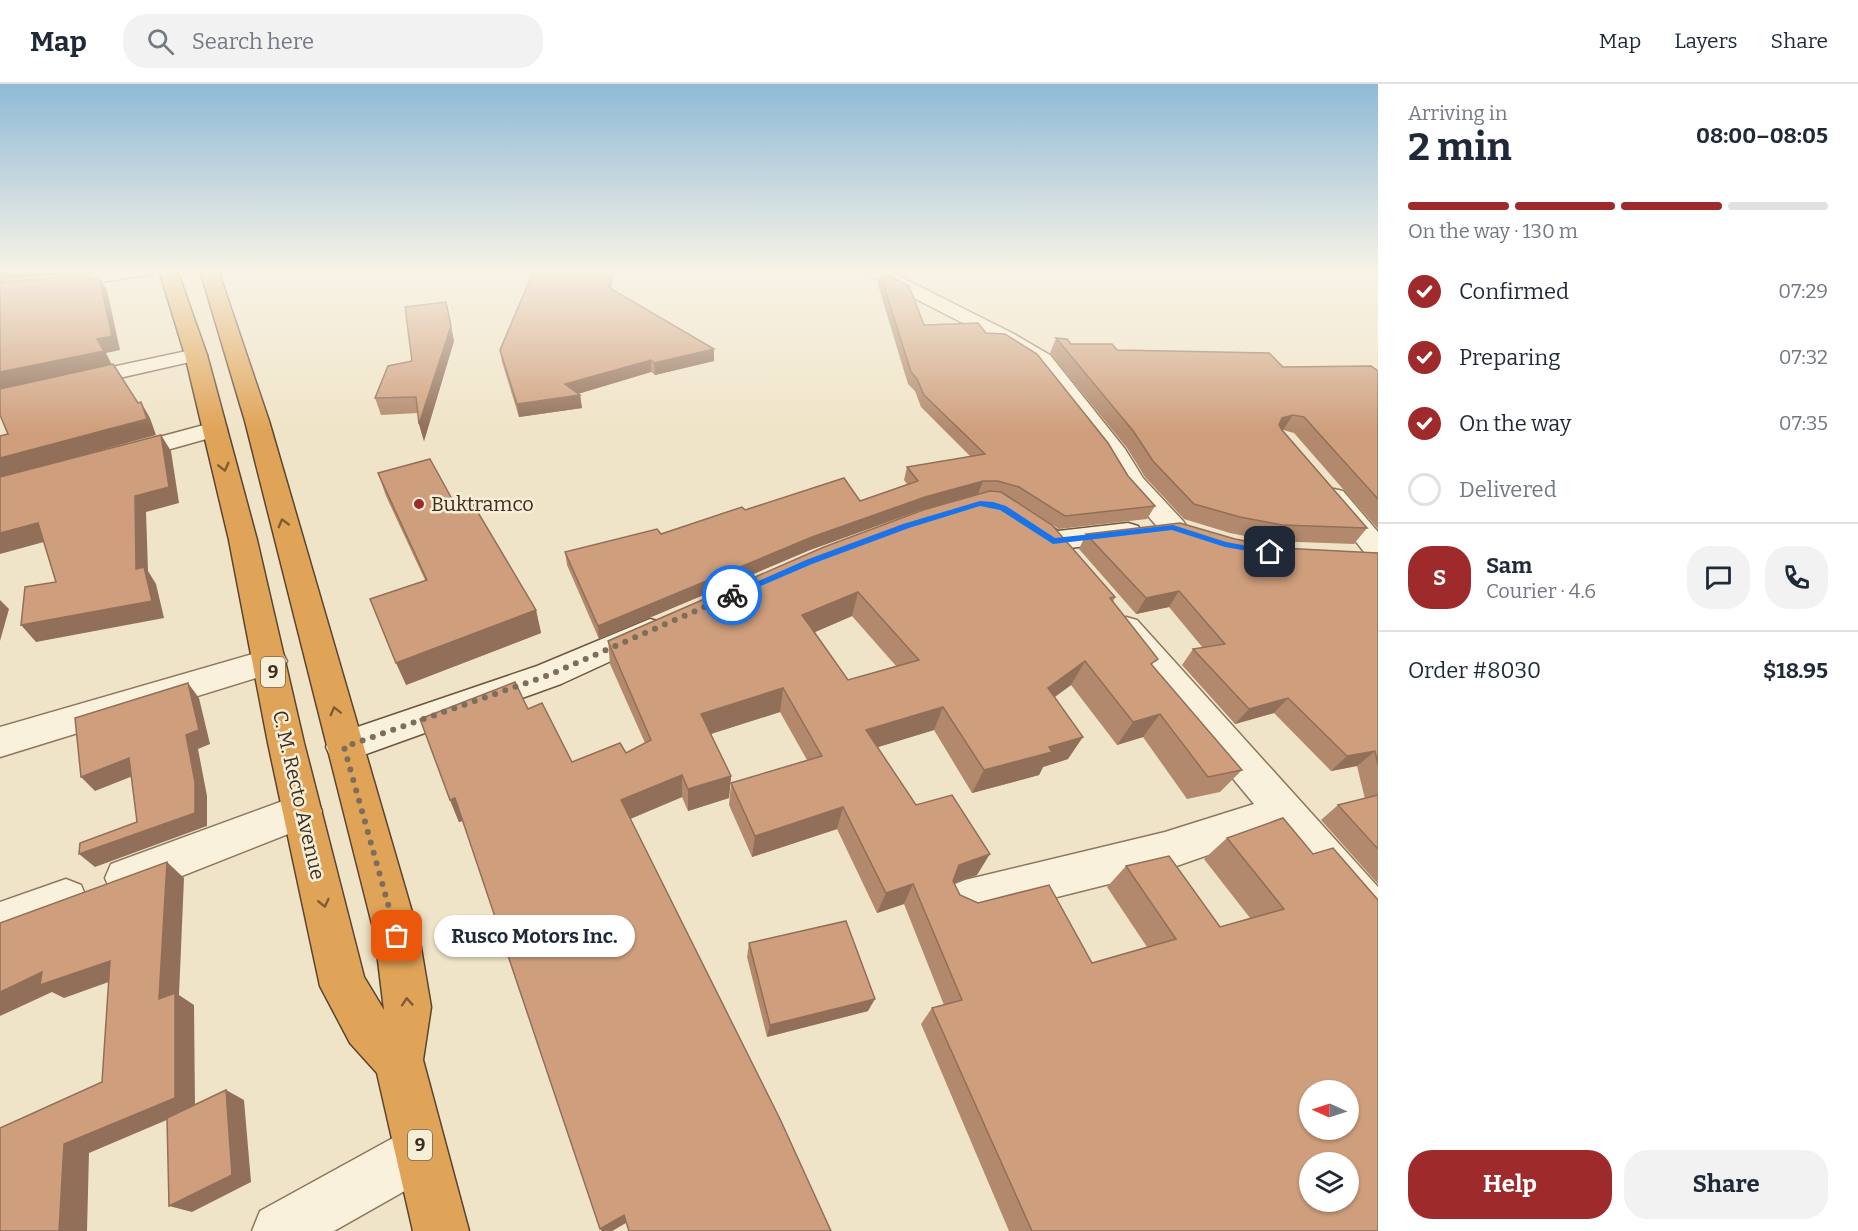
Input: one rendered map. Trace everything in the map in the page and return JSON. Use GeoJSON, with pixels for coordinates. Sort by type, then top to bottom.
{"type":"FeatureCollection","features":[{"type":"Feature","properties":{"kind":"highway","name":"C. M. Recto Avenue"},"geometry":{"type":"LineString","coordinates":[[185,324],[215,429],[343,986],[367,1026],[399,1060]]}},
{"type":"Feature","properties":{"kind":"highway","name":"C. M. Recto Avenue"},"geometry":{"type":"LineString","coordinates":[[227,324],[257,421],[397,936],[408,1007],[399,1060],[441,1231]]}},
{"type":"Feature","properties":{"kind":"street"},"geometry":{"type":"LineString","coordinates":[[979,324],[1008,338],[1042,360],[1116,454],[1132,482],[1183,531],[1053,541]]}},
{"type":"Feature","properties":{"kind":"street"},"geometry":{"type":"LineString","coordinates":[[0,398],[196,356]]}},
{"type":"Feature","properties":{"kind":"street"},"geometry":{"type":"LineString","coordinates":[[102,460],[215,429]]}},
{"type":"Feature","properties":{"kind":"street"},"geometry":{"type":"LineString","coordinates":[[1321,482],[1378,550]]}},
{"type":"Feature","properties":{"kind":"street"},"geometry":{"type":"LineString","coordinates":[[1003,508],[1053,541],[1081,574]]}},
{"type":"Feature","properties":{"kind":"street"},"geometry":{"type":"LineString","coordinates":[[1348,556],[1378,557]]}},
{"type":"Feature","properties":{"kind":"street"},"geometry":{"type":"LineString","coordinates":[[1108,607],[1378,919]]}},
{"type":"Feature","properties":{"kind":"street"},"geometry":{"type":"LineString","coordinates":[[344,747],[549,675],[675,618]]}},
{"type":"Feature","properties":{"kind":"street"},"geometry":{"type":"LineString","coordinates":[[0,742],[270,661]]}},
{"type":"Feature","properties":{"kind":"street"},"geometry":{"type":"LineString","coordinates":[[0,923],[112,884],[302,811]]}},
{"type":"Feature","properties":{"kind":"street"},"geometry":{"type":"LineString","coordinates":[[965,900],[1165,851],[1284,811]]}},
{"type":"Feature","properties":{"kind":"street"},"geometry":{"type":"LineString","coordinates":[[280,1231],[421,1152]]}},
{"type":"Feature","properties":{"kind":"building"},"geometry":{"type":"Polygon","coordinates":[[[0,324],[109,324],[112,336],[97,339],[104,351],[0,372],[0,324]]]}},
{"type":"Feature","properties":{"kind":"building"},"geometry":{"type":"Polygon","coordinates":[[[407,324],[450,324],[419,424],[416,397],[375,398],[388,366],[412,361],[407,324]]]}},
{"type":"Feature","properties":{"kind":"building"},"geometry":{"type":"Polygon","coordinates":[[[511,324],[670,324],[714,349],[654,363],[651,360],[565,384],[580,395],[517,404],[500,350],[511,324]]]}},
{"type":"Feature","properties":{"kind":"building"},"geometry":{"type":"Polygon","coordinates":[[[896,324],[978,324],[986,333],[1005,334],[1037,354],[1108,443],[1128,476],[1155,506],[1065,516],[1019,487],[998,481],[983,481],[925,497],[812,537],[598,626],[565,552],[657,529],[661,534],[742,507],[745,510],[844,478],[860,501],[918,481],[907,467],[985,454],[924,395],[911,372],[896,324]]]}},
{"type":"Feature","properties":{"kind":"building"},"geometry":{"type":"Polygon","coordinates":[[[1056,338],[1067,339],[1071,344],[1112,344],[1117,350],[1269,353],[1283,367],[1371,366],[1378,371],[1378,499],[1304,417],[1293,415],[1282,418],[1279,425],[1367,528],[1282,525],[1240,517],[1194,504],[1153,461],[1134,432],[1056,338]]]}},
{"type":"Feature","properties":{"kind":"building"},"geometry":{"type":"Polygon","coordinates":[[[113,364],[138,403],[141,402],[147,419],[0,458],[0,436],[8,434],[0,415],[0,389],[113,364]]]}},
{"type":"Feature","properties":{"kind":"building"},"geometry":{"type":"Polygon","coordinates":[[[161,435],[169,487],[135,496],[136,569],[144,567],[152,601],[21,625],[25,587],[56,582],[38,523],[0,533],[0,477],[161,435]]]}},
{"type":"Feature","properties":{"kind":"building"},"geometry":{"type":"Polygon","coordinates":[[[430,459],[457,508],[473,504],[536,610],[396,663],[370,599],[427,580],[378,473],[430,459]]]}},
{"type":"Feature","properties":{"kind":"building"},"geometry":{"type":"Polygon","coordinates":[[[990,491],[1001,492],[1052,525],[1115,597],[1110,598],[1158,659],[1151,664],[1242,770],[1208,777],[1160,714],[1133,722],[1085,661],[1048,688],[1083,737],[1049,747],[1052,752],[984,770],[943,707],[866,730],[916,805],[952,795],[990,854],[959,865],[953,881],[960,895],[978,903],[1049,885],[1092,963],[1176,939],[1126,866],[1169,856],[1220,927],[1284,909],[1227,838],[1283,818],[1313,854],[1333,848],[1378,900],[1378,1231],[1032,1231],[932,1008],[962,1000],[913,884],[886,893],[843,807],[755,836],[731,783],[822,756],[783,688],[701,714],[731,776],[688,789],[682,775],[621,800],[780,1119],[831,1231],[629,1231],[624,1215],[600,1229],[455,798],[450,800],[420,719],[515,682],[528,709],[542,703],[572,762],[620,743],[626,753],[651,740],[608,641],[824,547],[923,510],[990,491]],[[858,592],[802,615],[848,680],[919,660],[858,592]]]}},
{"type":"Feature","properties":{"kind":"building"},"geometry":{"type":"Polygon","coordinates":[[[1180,523],[1235,539],[1281,548],[1378,553],[1378,765],[1375,751],[1347,756],[1288,698],[1249,709],[1193,649],[1225,644],[1179,591],[1146,598],[1086,534],[1180,523]]]}},
{"type":"Feature","properties":{"kind":"building"},"geometry":{"type":"Polygon","coordinates":[[[188,683],[199,730],[186,735],[195,782],[195,813],[79,854],[80,843],[137,822],[129,758],[81,777],[75,718],[188,683]]]}},
{"type":"Feature","properties":{"kind":"building"},"geometry":{"type":"Polygon","coordinates":[[[1378,795],[1378,849],[1338,805],[1378,795]]]}},
{"type":"Feature","properties":{"kind":"building"},"geometry":{"type":"Polygon","coordinates":[[[167,862],[159,999],[175,993],[175,1098],[64,1144],[59,1231],[0,1231],[0,1128],[102,1082],[110,961],[40,985],[42,972],[0,992],[0,923],[167,862]]]}},
{"type":"Feature","properties":{"kind":"building"},"geometry":{"type":"Polygon","coordinates":[[[846,921],[875,999],[770,1025],[749,943],[846,921]]]}},
{"type":"Feature","properties":{"kind":"building"},"geometry":{"type":"Polygon","coordinates":[[[226,1090],[232,1175],[169,1206],[167,1118],[226,1090]]]}},
{"type":"Feature","properties":{"kind":"way so far"},"geometry":{"type":"LineString","coordinates":[[397,936],[344,747],[549,675],[732,595]]}},
{"type":"Feature","properties":{"kind":"place","name":"Buktramco"},"geometry":{"type":"Point","coordinates":[419,504]}},
{"type":"Feature","properties":{"kind":"place","name":"Rusco Motors Inc."},"geometry":{"type":"Point","coordinates":[397,936]}},
{"type":"Feature","properties":{"kind":"route"},"geometry":{"type":"LineString","coordinates":[[732,595],[809,562],[906,526],[980,504],[993,504],[1003,508],[1053,541],[1173,527],[1225,544],[1270,552]]}}]}
